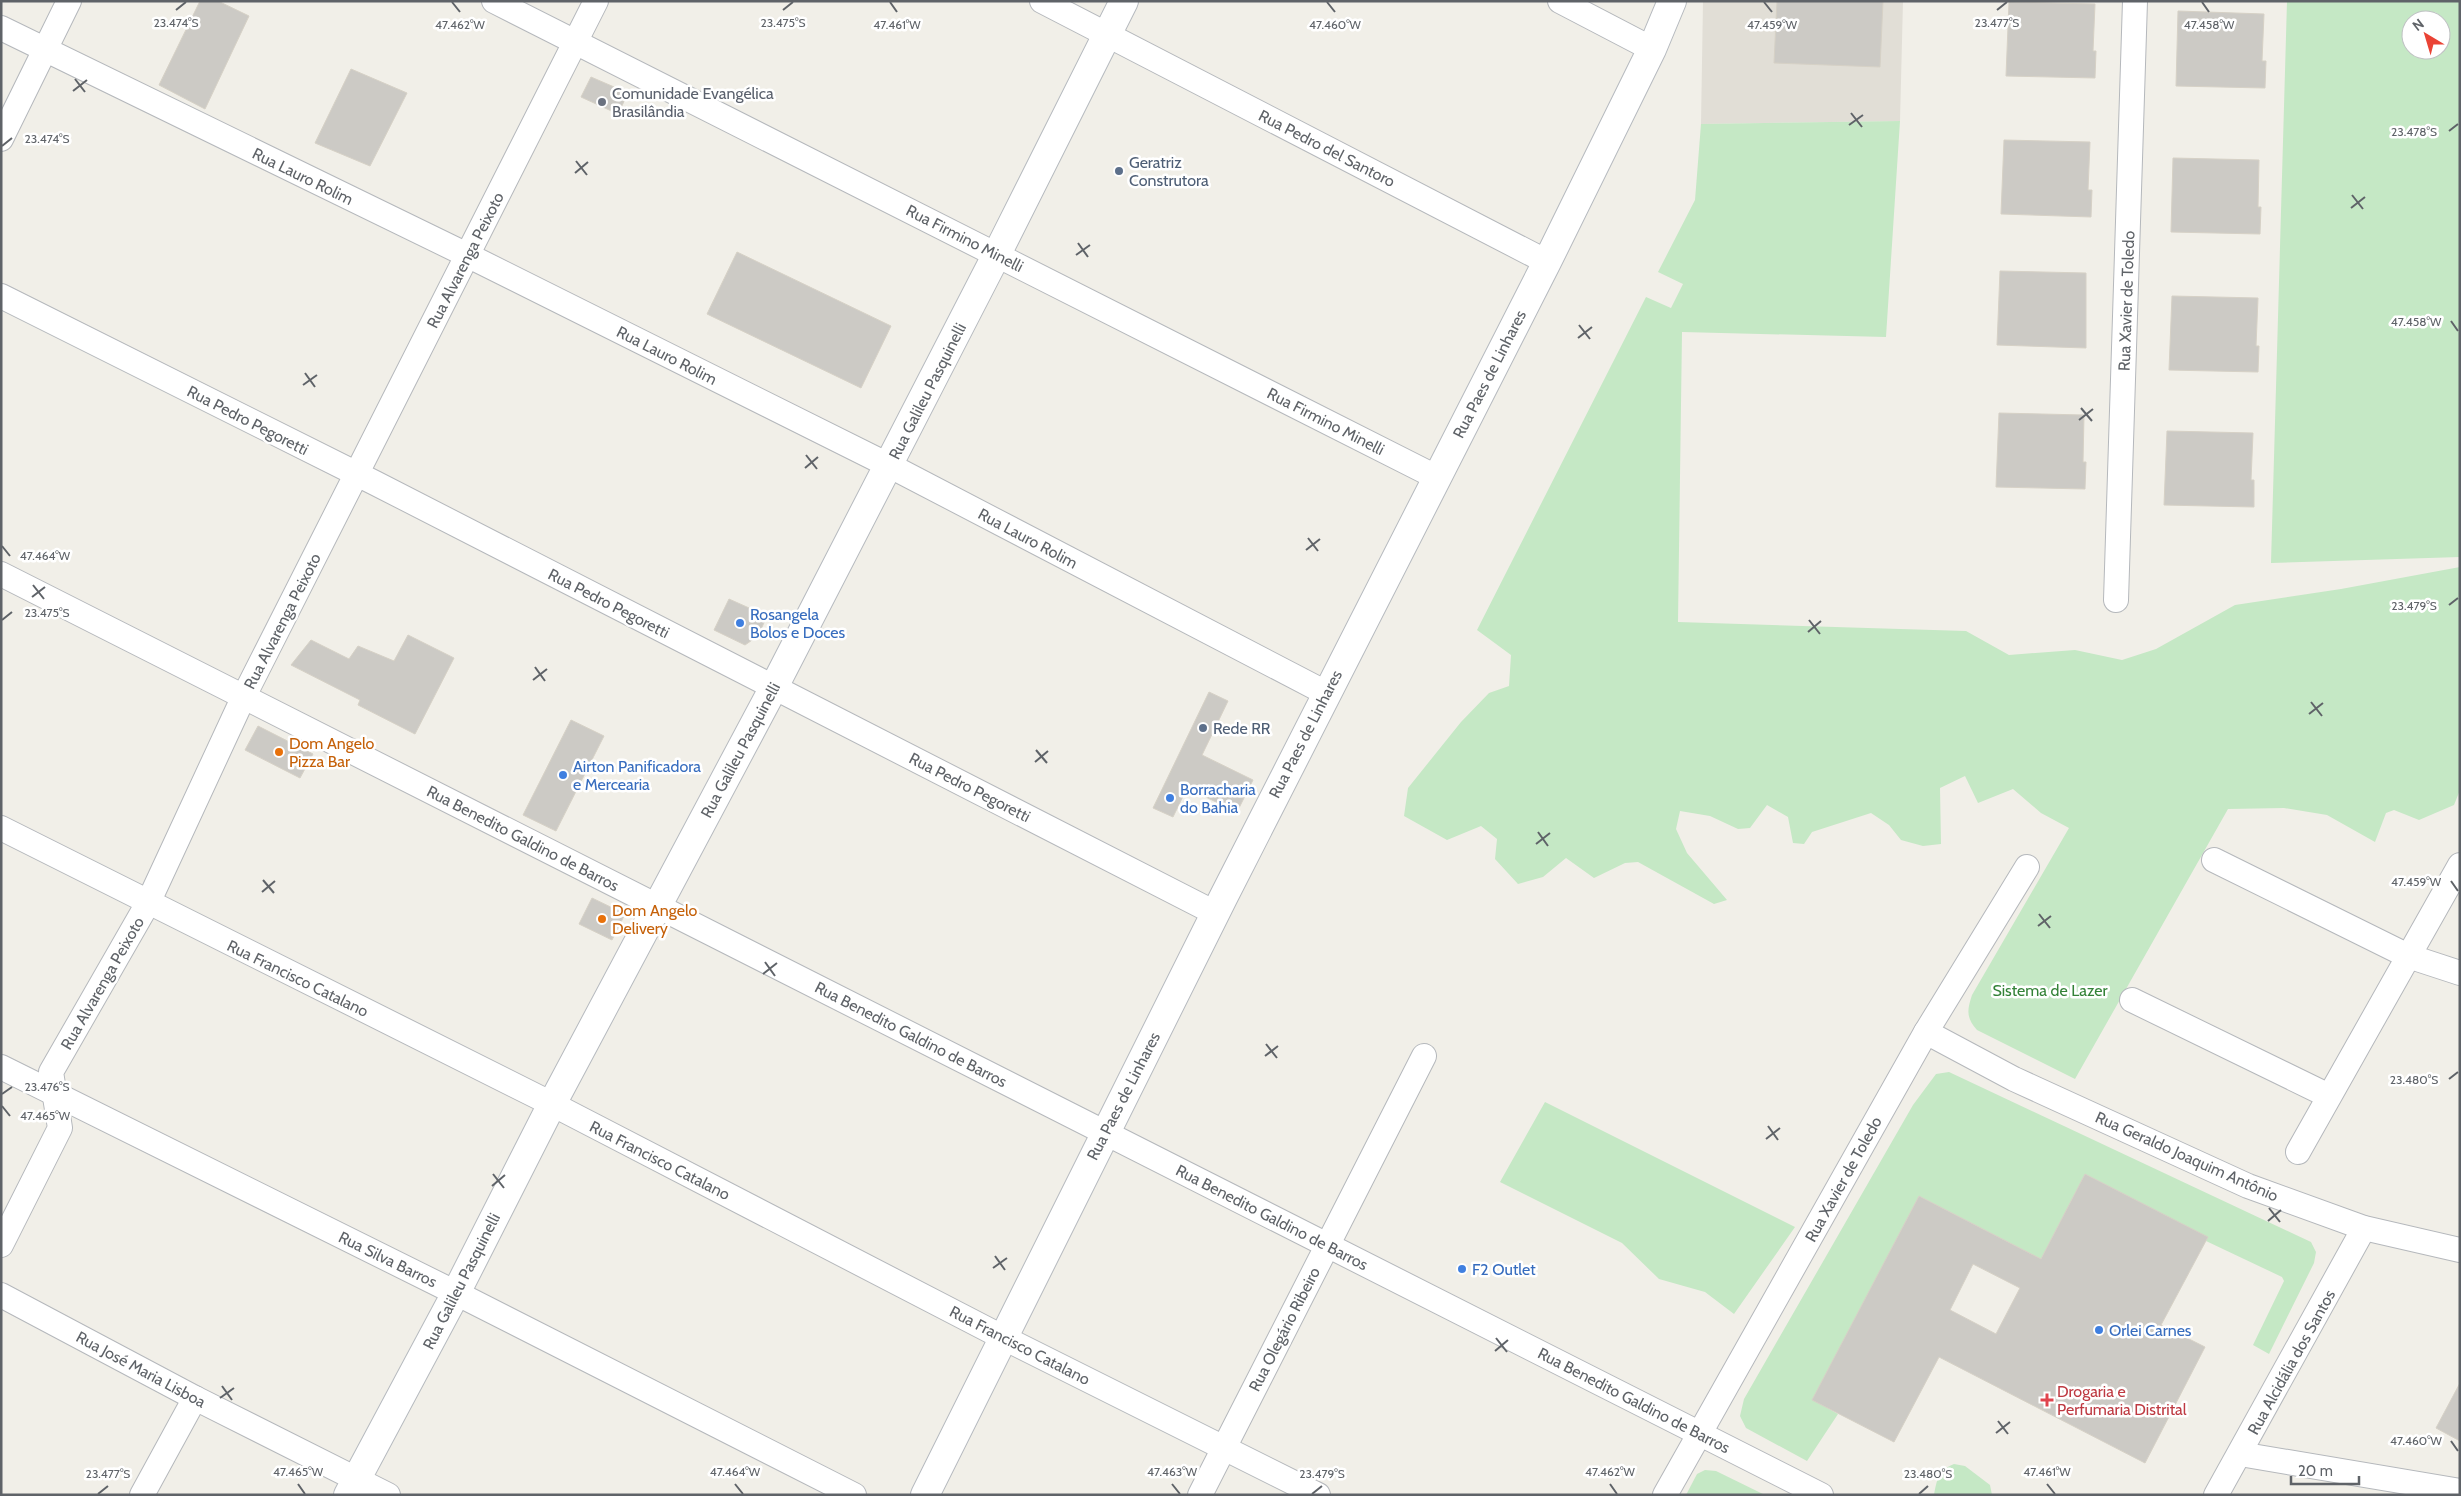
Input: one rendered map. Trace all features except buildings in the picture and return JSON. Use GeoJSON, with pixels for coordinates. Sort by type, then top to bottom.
{"type":"FeatureCollection","features":[{"type":"Feature","properties":{"kind":"street"},"geometry":{"type":"LineString","coordinates":[[1,139],[70,1]]}},
{"type":"Feature","properties":{"kind":"street","name":"Rua Firmino Minelli"},"geometry":{"type":"LineString","coordinates":[[494,1],[1436,477]]}},
{"type":"Feature","properties":{"kind":"street","name":"Rua Alvarenga Peixoto"},"geometry":{"type":"LineString","coordinates":[[1,1245],[60,1128],[51,1072],[148,903],[244,696],[596,1]]}},
{"type":"Feature","properties":{"kind":"street"},"geometry":{"type":"LineString","coordinates":[[1042,1],[1108,35]]}},
{"type":"Feature","properties":{"kind":"street","name":"Rua Galileu Pasquinelli"},"geometry":{"type":"LineString","coordinates":[[352,1487],[456,1293],[552,1104],[774,687],[997,254],[1124,1]]}},
{"type":"Feature","properties":{"kind":"street"},"geometry":{"type":"LineString","coordinates":[[1560,1],[1652,49]]}},
{"type":"Feature","properties":{"kind":"street","name":"Rua Paes de Linhares"},"geometry":{"type":"LineString","coordinates":[[925,1495],[1215,913],[1547,262],[1652,49],[1672,1]]}},
{"type":"Feature","properties":{"kind":"street","name":"Rua Xavier de Toledo"},"geometry":{"type":"LineString","coordinates":[[2116,600],[2135,1]]}},
{"type":"Feature","properties":{"kind":"street","name":"Rua Lauro Rolim"},"geometry":{"type":"LineString","coordinates":[[1,28],[467,255],[888,465],[1326,693]]}},
{"type":"Feature","properties":{"kind":"street","name":"Rua Pedro del Santoro"},"geometry":{"type":"LineString","coordinates":[[1108,35],[1547,262]]}},
{"type":"Feature","properties":{"kind":"street","name":"Rua Pedro Pegoretti"},"geometry":{"type":"LineString","coordinates":[[1,296],[357,474],[1215,913]]}},
{"type":"Feature","properties":{"kind":"street","name":"Rua Benedito Galdino de Barros"},"geometry":{"type":"LineString","coordinates":[[1,574],[1821,1495]]}},
{"type":"Feature","properties":{"kind":"street","name":"Rua Francisco Catalano"},"geometry":{"type":"LineString","coordinates":[[1,828],[552,1104],[1004,1338],[1318,1495]]}},
{"type":"Feature","properties":{"kind":"street"},"geometry":{"type":"LineString","coordinates":[[2214,860],[2408,956],[2460,973]]}},
{"type":"Feature","properties":{"kind":"street"},"geometry":{"type":"LineString","coordinates":[[2298,1152],[2460,865]]}},
{"type":"Feature","properties":{"kind":"street","name":"Rua Xavier de Toledo"},"geometry":{"type":"LineString","coordinates":[[1664,1495],[1926,1032],[2027,867]]}},
{"type":"Feature","properties":{"kind":"street"},"geometry":{"type":"LineString","coordinates":[[2132,1000],[2329,1096]]}},
{"type":"Feature","properties":{"kind":"street","name":"Rua Geraldo Joaquim Antônio"},"geometry":{"type":"LineString","coordinates":[[1926,1032],[2014,1079],[2248,1186],[2364,1228],[2460,1250]]}},
{"type":"Feature","properties":{"kind":"street","name":"Rua Olegário Ribeiro"},"geometry":{"type":"LineString","coordinates":[[1200,1495],[1424,1056]]}},
{"type":"Feature","properties":{"kind":"street","name":"Rua Silva Barros"},"geometry":{"type":"LineString","coordinates":[[1,1067],[456,1293],[854,1495]]}},
{"type":"Feature","properties":{"kind":"street","name":"Rua Alcidália dos Santos"},"geometry":{"type":"LineString","coordinates":[[2216,1495],[2364,1228]]}},
{"type":"Feature","properties":{"kind":"street","name":"Rua José Maria Lisboa"},"geometry":{"type":"LineString","coordinates":[[1,1294],[196,1398],[352,1487],[388,1495]]}},
{"type":"Feature","properties":{"kind":"street"},"geometry":{"type":"LineString","coordinates":[[142,1495],[196,1398]]}},
{"type":"Feature","properties":{"kind":"street"},"geometry":{"type":"LineString","coordinates":[[2240,1454],[2454,1491]]}},
{"type":"Feature","properties":{"kind":"shaded area"},"geometry":{"type":"Polygon","coordinates":[[[1703,1],[1903,1],[1900,121],[1701,124],[1703,1]]]}},
{"type":"Feature","properties":{"kind":"green space"},"geometry":{"type":"Polygon","coordinates":[[[2287,1],[2460,1],[2460,557],[2271,563],[2287,1]]]}},
{"type":"Feature","properties":{"kind":"green space","name":"Sistema de Lazer"},"geometry":{"type":"Polygon","coordinates":[[[1900,121],[1886,337],[1682,332],[1678,622],[1966,631],[2009,655],[2075,650],[2122,660],[2156,649],[2235,605],[2341,589],[2460,567],[2460,790],[2454,805],[2419,820],[2394,810],[2386,813],[2375,842],[2327,815],[2284,808],[2228,809],[2075,1079],[1977,1030],[1973,1026],[1968,1014],[1972,995],[2069,828],[2041,813],[2013,789],[1978,803],[1965,776],[1940,788],[1941,844],[1923,846],[1901,840],[1889,825],[1871,813],[1812,832],[1804,844],[1793,843],[1788,817],[1767,805],[1750,828],[1738,829],[1710,816],[1680,811],[1676,829],[1687,853],[1727,900],[1714,904],[1638,862],[1625,863],[1594,878],[1566,858],[1543,877],[1518,884],[1495,859],[1497,839],[1481,826],[1447,840],[1404,816],[1408,788],[1461,722],[1489,693],[1509,686],[1511,655],[1477,630],[1646,297],[1671,308],[1683,284],[1658,272],[1695,200],[1701,124],[1900,121]]]}},
{"type":"Feature","properties":{"kind":"green space"},"geometry":{"type":"Polygon","coordinates":[[[1949,1072],[2311,1242],[2316,1252],[2314,1263],[2269,1354],[2253,1345],[2284,1281],[2282,1277],[2206,1241],[2207,1237],[2085,1174],[2041,1259],[1919,1196],[1813,1400],[1838,1414],[1807,1461],[1746,1428],[1740,1416],[1744,1399],[1913,1105],[1936,1074],[1949,1072]]]}},
{"type":"Feature","properties":{"kind":"green space"},"geometry":{"type":"Polygon","coordinates":[[[1545,1102],[1795,1227],[1734,1314],[1705,1292],[1659,1279],[1622,1243],[1500,1182],[1545,1102]]]}},
{"type":"Feature","properties":{"kind":"green space"},"geometry":{"type":"Polygon","coordinates":[[[1954,1464],[1965,1466],[1990,1485],[1992,1495],[1934,1495],[1941,1472],[1954,1464]]]}},
{"type":"Feature","properties":{"kind":"green space"},"geometry":{"type":"Polygon","coordinates":[[[1705,1470],[1716,1471],[1765,1495],[1686,1495],[1697,1474],[1705,1470]]]}},
{"type":"Feature","properties":{"kind":"place","name":"Comunidade Evangélica Brasilândia"},"geometry":{"type":"Point","coordinates":[602,102]}},
{"type":"Feature","properties":{"kind":"place","name":"Geratriz Construtora"},"geometry":{"type":"Point","coordinates":[1119,171]}},
{"type":"Feature","properties":{"kind":"place","name":"Rosangela Bolos e Doces"},"geometry":{"type":"Point","coordinates":[740,623]}},
{"type":"Feature","properties":{"kind":"place","name":"Rede RR"},"geometry":{"type":"Point","coordinates":[1203,728]}},
{"type":"Feature","properties":{"kind":"place","name":"Dom Angelo Pizza Bar"},"geometry":{"type":"Point","coordinates":[279,752]}},
{"type":"Feature","properties":{"kind":"place","name":"Airton Panificadora e Mercearia"},"geometry":{"type":"Point","coordinates":[563,775]}},
{"type":"Feature","properties":{"kind":"place","name":"Borracharia do Bahia"},"geometry":{"type":"Point","coordinates":[1170,798]}},
{"type":"Feature","properties":{"kind":"place","name":"Dom Angelo Delivery"},"geometry":{"type":"Point","coordinates":[602,919]}},
{"type":"Feature","properties":{"kind":"place","name":"F2 Outlet"},"geometry":{"type":"Point","coordinates":[1462,1269]}},
{"type":"Feature","properties":{"kind":"place","name":"Orlei Carnes"},"geometry":{"type":"Point","coordinates":[2099,1330]}},
{"type":"Feature","properties":{"kind":"place","name":"Drogaria e Perfumaria Distrital"},"geometry":{"type":"Point","coordinates":[2047,1400]}}]}
